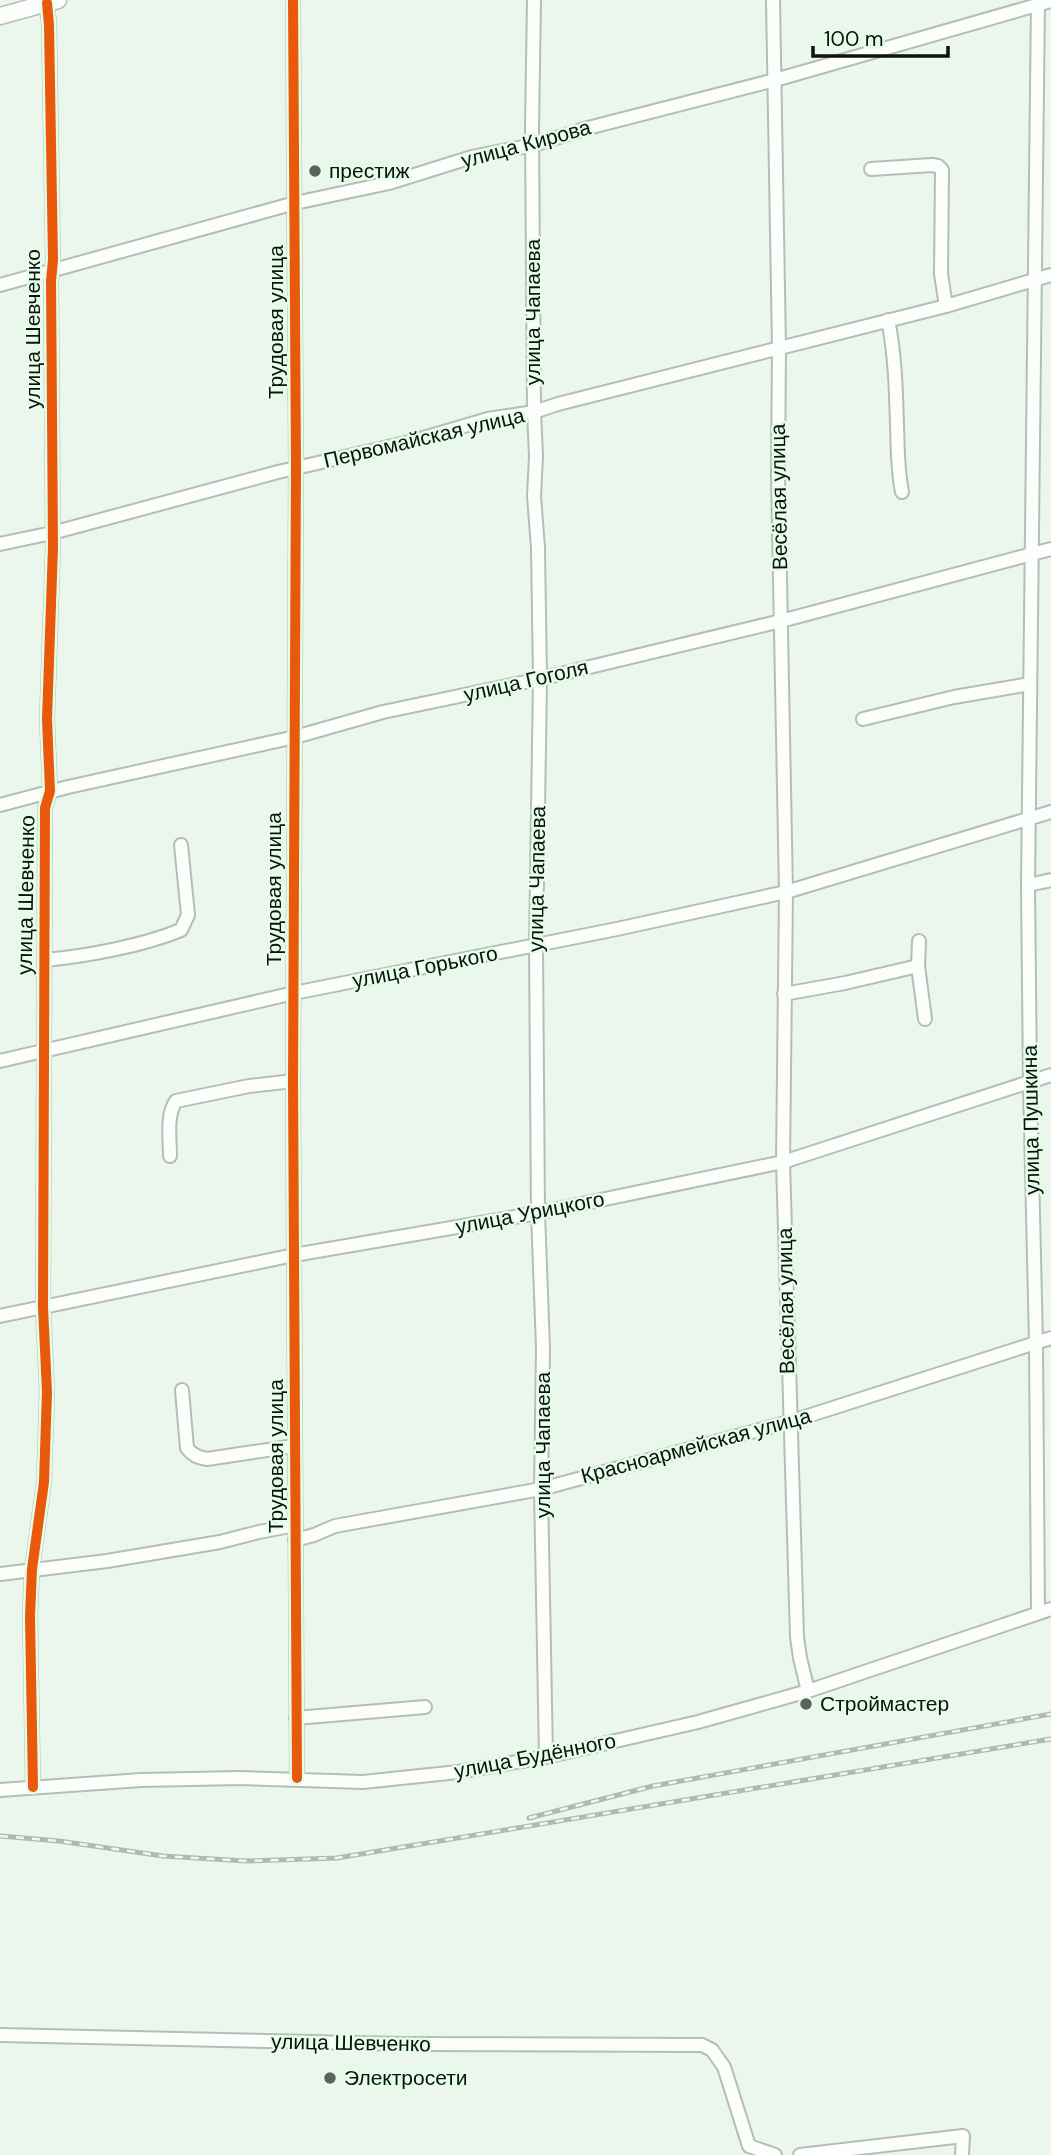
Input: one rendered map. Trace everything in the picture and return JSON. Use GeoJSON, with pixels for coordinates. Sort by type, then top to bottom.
{"type":"FeatureCollection","features":[{"type":"Feature","properties":{"kind":"main road"},"geometry":{"type":"LineString","coordinates":[[0,16],[52,2]]}},
{"type":"Feature","properties":{"kind":"street","name":"Трудовая улица"},"geometry":{"type":"LineString","coordinates":[[293,0],[296,467],[293,1081],[297,1778]]}},
{"type":"Feature","properties":{"kind":"street","name":"улица Чапаева"},"geometry":{"type":"LineString","coordinates":[[534,0],[534,496],[538,548],[540,679],[536,944],[538,1213],[543,1348],[541,1489],[547,1757]]}},
{"type":"Feature","properties":{"kind":"street","name":"Весёлая улица"},"geometry":{"type":"LineString","coordinates":[[773,0],[786,892],[783,1162],[797,1637],[808,1691]]}},
{"type":"Feature","properties":{"kind":"street","name":"улица Шевченко"},"geometry":{"type":"LineString","coordinates":[[33,1787],[30,1616],[32,1569],[44,1482],[47,1392],[43,1307],[43,1052],[46,808],[50,791],[47,719],[52,533],[49,25],[52,2]]}},
{"type":"Feature","properties":{"kind":"street","name":"улица Кирова"},"geometry":{"type":"LineString","coordinates":[[0,285],[295,203],[389,183],[472,157],[533,145],[588,128],[775,80],[1043,2]]}},
{"type":"Feature","properties":{"kind":"street","name":"улица Пушкина"},"geometry":{"type":"LineString","coordinates":[[1043,2],[1035,281],[1028,884],[1036,1439],[1045,1611]]}},
{"type":"Feature","properties":{"kind":"street"},"geometry":{"type":"LineString","coordinates":[[871,169],[932,164],[942,170],[941,274],[946,306]]}},
{"type":"Feature","properties":{"kind":"street","name":"Первомайская улица"},"geometry":{"type":"LineString","coordinates":[[0,544],[52,533],[296,467],[410,442],[488,419],[534,412],[946,306],[1051,275]]}},
{"type":"Feature","properties":{"kind":"street"},"geometry":{"type":"LineString","coordinates":[[888,320],[892,337],[896,397],[897,468],[902,492]]}},
{"type":"Feature","properties":{"kind":"street","name":"улица Гоголя"},"geometry":{"type":"LineString","coordinates":[[0,805],[50,791],[295,737],[383,712],[540,679],[781,621],[1051,549]]}},
{"type":"Feature","properties":{"kind":"street"},"geometry":{"type":"LineString","coordinates":[[863,719],[954,697],[1030,684]]}},
{"type":"Feature","properties":{"kind":"street","name":"улица Горького"},"geometry":{"type":"LineString","coordinates":[[0,1061],[294,993],[617,929],[786,892],[1051,811]]}},
{"type":"Feature","properties":{"kind":"street","name":"улица Шевченко"},"geometry":{"type":"LineString","coordinates":[[45,960],[72,957],[168,936],[181,930],[188,915],[181,845]]}},
{"type":"Feature","properties":{"kind":"street"},"geometry":{"type":"LineString","coordinates":[[1028,884],[1051,880]]}},
{"type":"Feature","properties":{"kind":"street"},"geometry":{"type":"LineString","coordinates":[[919,941],[918,966],[925,1019]]}},
{"type":"Feature","properties":{"kind":"street"},"geometry":{"type":"LineString","coordinates":[[784,994],[918,966]]}},
{"type":"Feature","properties":{"kind":"street","name":"улица Урицкого"},"geometry":{"type":"LineString","coordinates":[[0,1316],[295,1255],[538,1213],[783,1162],[1051,1075]]}},
{"type":"Feature","properties":{"kind":"street"},"geometry":{"type":"LineString","coordinates":[[170,1156],[170,1116],[176,1101],[249,1086],[293,1081]]}},
{"type":"Feature","properties":{"kind":"street","name":"Красноармейская улица"},"geometry":{"type":"LineString","coordinates":[[295,1540],[335,1526],[541,1489],[789,1422],[1051,1338]]}},
{"type":"Feature","properties":{"kind":"street","name":"Трудовая улица"},"geometry":{"type":"LineString","coordinates":[[182,1390],[187,1448],[199,1458],[294,1446]]}},
{"type":"Feature","properties":{"kind":"street"},"geometry":{"type":"LineString","coordinates":[[1036,1439],[1051,1435]]}},
{"type":"Feature","properties":{"kind":"street"},"geometry":{"type":"LineString","coordinates":[[0,1574],[107,1561],[220,1542],[295,1525]]}},
{"type":"Feature","properties":{"kind":"street","name":"улица Будённого"},"geometry":{"type":"LineString","coordinates":[[0,1790],[141,1780],[297,1778],[363,1782],[458,1772],[547,1757],[698,1722],[808,1691],[1045,1611]]}},
{"type":"Feature","properties":{"kind":"street"},"geometry":{"type":"LineString","coordinates":[[296,1718],[425,1707]]}},
{"type":"Feature","properties":{"kind":"street","name":"улица Шевченко"},"geometry":{"type":"LineString","coordinates":[[0,2035],[400,2044],[702,2045],[712,2050],[724,2067],[749,2146],[775,2155]]}},
{"type":"Feature","properties":{"kind":"street"},"geometry":{"type":"LineString","coordinates":[[800,2155],[963,2136],[961,2155]]}},
{"type":"Feature","properties":{"kind":"railway"},"geometry":{"type":"LineString","coordinates":[[529,1818],[653,1786],[1051,1714]]}},
{"type":"Feature","properties":{"kind":"railway"},"geometry":{"type":"LineString","coordinates":[[0,1836],[59,1841],[163,1856],[246,1861],[337,1858],[1051,1739]]}},
{"type":"Feature","properties":{"kind":"cycle path"},"geometry":{"type":"LineString","coordinates":[[293,0],[296,467],[293,1081],[297,1778]]}},
{"type":"Feature","properties":{"kind":"cycle path"},"geometry":{"type":"LineString","coordinates":[[33,1787],[30,1616],[32,1569],[44,1482],[47,1392],[43,1307],[45,808],[50,791],[47,719],[53,547],[53,260],[47,3]]}},
{"type":"Feature","properties":{"kind":"place","name":"престиж"},"geometry":{"type":"Point","coordinates":[315,171]}},
{"type":"Feature","properties":{"kind":"place","name":"Строймастер"},"geometry":{"type":"Point","coordinates":[806,1704]}},
{"type":"Feature","properties":{"kind":"place","name":"Электросети"},"geometry":{"type":"Point","coordinates":[330,2078]}}]}
